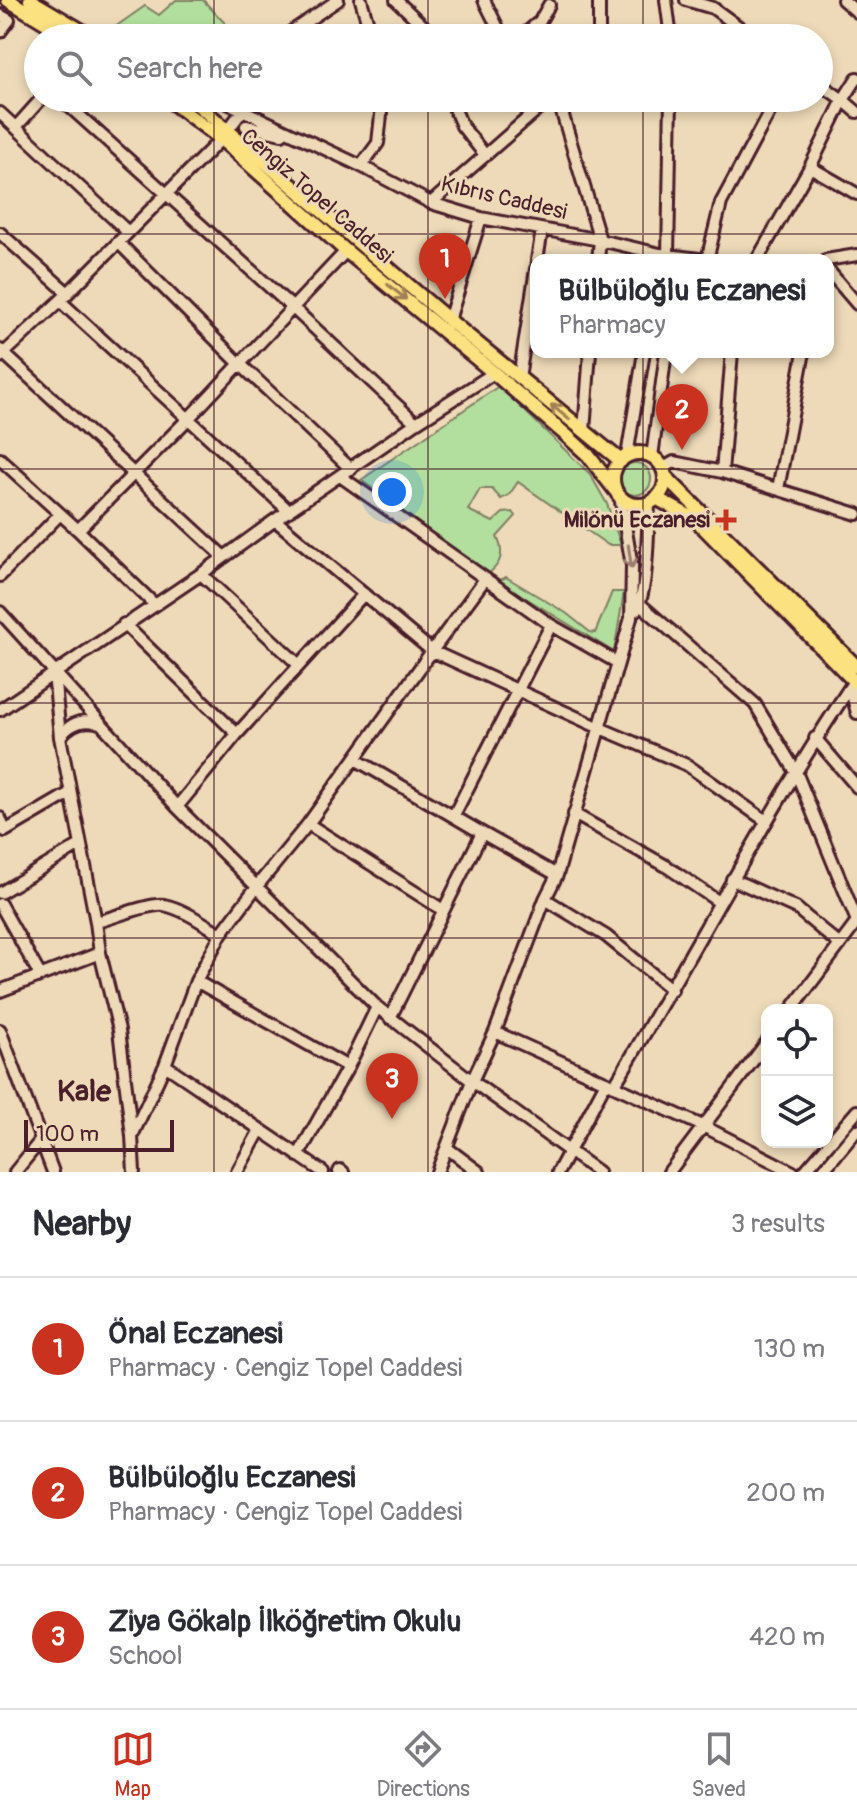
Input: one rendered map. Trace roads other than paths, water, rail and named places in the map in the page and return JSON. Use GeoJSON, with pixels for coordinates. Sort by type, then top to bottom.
{"type":"FeatureCollection","features":[{"type":"Feature","properties":{"kind":"main road"},"geometry":{"type":"LineString","coordinates":[[8,0],[48,24]]}},
{"type":"Feature","properties":{"kind":"main road"},"geometry":{"type":"LineString","coordinates":[[30,0],[70,24]]}},
{"type":"Feature","properties":{"kind":"main road","name":"Cengiz Topel Caddesi"},"geometry":{"type":"LineString","coordinates":[[189,112],[227,135],[584,431],[624,458]]}},
{"type":"Feature","properties":{"kind":"main road","name":"Cengiz Topel Caddesi"},"geometry":{"type":"LineString","coordinates":[[204,112],[346,251],[588,455],[618,493]]}},
{"type":"Feature","properties":{"kind":"main road"},"geometry":{"type":"LineString","coordinates":[[644,454],[658,462],[664,472],[856,670],[696,520],[653,501],[634,504],[618,493],[613,474],[624,458],[644,454]]}},
{"type":"Feature","properties":{"kind":"main road"},"geometry":{"type":"LineString","coordinates":[[653,501],[664,484],[664,472]]}},
{"type":"Feature","properties":{"kind":"street"},"geometry":{"type":"LineString","coordinates":[[303,24],[338,0]]}},
{"type":"Feature","properties":{"kind":"street"},"geometry":{"type":"LineString","coordinates":[[361,0],[368,24]]}},
{"type":"Feature","properties":{"kind":"street"},"geometry":{"type":"LineString","coordinates":[[396,0],[421,24]]}},
{"type":"Feature","properties":{"kind":"street"},"geometry":{"type":"LineString","coordinates":[[484,0],[496,24]]}},
{"type":"Feature","properties":{"kind":"street"},"geometry":{"type":"LineString","coordinates":[[599,0],[599,24]]}},
{"type":"Feature","properties":{"kind":"street"},"geometry":{"type":"LineString","coordinates":[[666,0],[669,24]]}},
{"type":"Feature","properties":{"kind":"street"},"geometry":{"type":"LineString","coordinates":[[686,0],[714,4],[738,24]]}},
{"type":"Feature","properties":{"kind":"street"},"geometry":{"type":"LineString","coordinates":[[843,0],[857,12]]}},
{"type":"Feature","properties":{"kind":"street"},"geometry":{"type":"LineString","coordinates":[[536,24],[549,5]]}},
{"type":"Feature","properties":{"kind":"street"},"geometry":{"type":"LineString","coordinates":[[0,15],[9,20],[0,32]]}},
{"type":"Feature","properties":{"kind":"street"},"geometry":{"type":"LineString","coordinates":[[760,254],[857,78]]}},
{"type":"Feature","properties":{"kind":"street"},"geometry":{"type":"LineString","coordinates":[[833,93],[857,112]]}},
{"type":"Feature","properties":{"kind":"street"},"geometry":{"type":"LineString","coordinates":[[16,127],[29,112]]}},
{"type":"Feature","properties":{"kind":"street"},"geometry":{"type":"LineString","coordinates":[[75,112],[416,423]]}},
{"type":"Feature","properties":{"kind":"street"},"geometry":{"type":"LineString","coordinates":[[224,557],[1,353],[64,297],[227,135],[244,112]]}},
{"type":"Feature","properties":{"kind":"street"},"geometry":{"type":"LineString","coordinates":[[227,135],[242,132],[248,117],[246,112]]}},
{"type":"Feature","properties":{"kind":"street"},"geometry":{"type":"LineString","coordinates":[[247,112],[303,140]]}},
{"type":"Feature","properties":{"kind":"street"},"geometry":{"type":"LineString","coordinates":[[361,166],[378,143],[381,112]]}},
{"type":"Feature","properties":{"kind":"street"},"geometry":{"type":"LineString","coordinates":[[456,112],[462,126],[485,155]]}},
{"type":"Feature","properties":{"kind":"street"},"geometry":{"type":"LineString","coordinates":[[431,203],[485,155],[526,112]]}},
{"type":"Feature","properties":{"kind":"street"},"geometry":{"type":"LineString","coordinates":[[563,112],[600,240],[599,254]]}},
{"type":"Feature","properties":{"kind":"street"},"geometry":{"type":"LineString","coordinates":[[669,254],[671,112]]}},
{"type":"Feature","properties":{"kind":"street"},"geometry":{"type":"LineString","coordinates":[[708,254],[721,203],[770,112]]}},
{"type":"Feature","properties":{"kind":"street"},"geometry":{"type":"LineString","coordinates":[[0,113],[128,232]]}},
{"type":"Feature","properties":{"kind":"street"},"geometry":{"type":"LineString","coordinates":[[246,126],[303,140]]}},
{"type":"Feature","properties":{"kind":"street","name":"Kıbrıs Caddesi"},"geometry":{"type":"LineString","coordinates":[[303,140],[431,203],[481,218],[657,254]]}},
{"type":"Feature","properties":{"kind":"street"},"geometry":{"type":"LineString","coordinates":[[810,167],[857,194]]}},
{"type":"Feature","properties":{"kind":"street"},"geometry":{"type":"LineString","coordinates":[[449,320],[481,218]]}},
{"type":"Feature","properties":{"kind":"street"},"geometry":{"type":"LineString","coordinates":[[538,254],[542,230]]}},
{"type":"Feature","properties":{"kind":"street"},"geometry":{"type":"LineString","coordinates":[[0,233],[188,419],[289,511]]}},
{"type":"Feature","properties":{"kind":"street"},"geometry":{"type":"LineString","coordinates":[[118,242],[351,469]]}},
{"type":"Feature","properties":{"kind":"street"},"geometry":{"type":"LineString","coordinates":[[78,530],[188,419],[346,251]]}},
{"type":"Feature","properties":{"kind":"street"},"geometry":{"type":"LineString","coordinates":[[834,259],[857,255]]}},
{"type":"Feature","properties":{"kind":"street"},"geometry":{"type":"LineString","coordinates":[[834,277],[857,304]]}},
{"type":"Feature","properties":{"kind":"street"},"geometry":{"type":"LineString","coordinates":[[519,378],[530,307]]}},
{"type":"Feature","properties":{"kind":"street"},"geometry":{"type":"LineString","coordinates":[[584,431],[590,358]]}},
{"type":"Feature","properties":{"kind":"street"},"geometry":{"type":"LineString","coordinates":[[624,458],[643,358]]}},
{"type":"Feature","properties":{"kind":"street"},"geometry":{"type":"LineString","coordinates":[[652,457],[665,358]]}},
{"type":"Feature","properties":{"kind":"street"},"geometry":{"type":"LineString","coordinates":[[722,472],[732,358]]}},
{"type":"Feature","properties":{"kind":"street"},"geometry":{"type":"LineString","coordinates":[[778,489],[803,358]]}},
{"type":"Feature","properties":{"kind":"street"},"geometry":{"type":"LineString","coordinates":[[0,710],[416,423],[494,373]]}},
{"type":"Feature","properties":{"kind":"street"},"geometry":{"type":"LineString","coordinates":[[0,459],[154,604]]}},
{"type":"Feature","properties":{"kind":"street"},"geometry":{"type":"LineString","coordinates":[[664,472],[674,462],[722,472],[857,514]]}},
{"type":"Feature","properties":{"kind":"street"},"geometry":{"type":"LineString","coordinates":[[340,476],[551,625],[618,663]]}},
{"type":"Feature","properties":{"kind":"street"},"geometry":{"type":"LineString","coordinates":[[437,1172],[557,875],[631,618],[632,566],[618,493]]}},
{"type":"Feature","properties":{"kind":"street"},"geometry":{"type":"LineString","coordinates":[[631,618],[640,604],[653,501]]}},
{"type":"Feature","properties":{"kind":"street"},"geometry":{"type":"LineString","coordinates":[[0,576],[60,514]]}},
{"type":"Feature","properties":{"kind":"street"},"geometry":{"type":"LineString","coordinates":[[275,520],[432,651],[687,765],[766,821]]}},
{"type":"Feature","properties":{"kind":"street"},"geometry":{"type":"LineString","coordinates":[[201,574],[299,665]]}},
{"type":"Feature","properties":{"kind":"street"},"geometry":{"type":"LineString","coordinates":[[132,1136],[165,1065],[196,981],[221,934],[308,824],[485,579]]}},
{"type":"Feature","properties":{"kind":"street"},"geometry":{"type":"LineString","coordinates":[[177,807],[237,734],[364,594]]}},
{"type":"Feature","properties":{"kind":"street"},"geometry":{"type":"LineString","coordinates":[[640,604],[755,704],[796,772],[857,921],[796,1004]]}},
{"type":"Feature","properties":{"kind":"street"},"geometry":{"type":"LineString","coordinates":[[0,612],[177,807],[377,1007],[472,1081],[598,1172]]}},
{"type":"Feature","properties":{"kind":"street"},"geometry":{"type":"LineString","coordinates":[[124,624],[237,734]]}},
{"type":"Feature","properties":{"kind":"street"},"geometry":{"type":"LineString","coordinates":[[454,815],[551,625]]}},
{"type":"Feature","properties":{"kind":"street"},"geometry":{"type":"LineString","coordinates":[[856,670],[853,698],[857,713]]}},
{"type":"Feature","properties":{"kind":"street"},"geometry":{"type":"LineString","coordinates":[[558,1172],[610,1084],[672,990],[732,879],[856,670]]}},
{"type":"Feature","properties":{"kind":"street"},"geometry":{"type":"LineString","coordinates":[[54,673],[60,737],[70,793],[100,953],[119,1030],[134,1172]]}},
{"type":"Feature","properties":{"kind":"street"},"geometry":{"type":"LineString","coordinates":[[60,737],[76,723],[100,723]]}},
{"type":"Feature","properties":{"kind":"street"},"geometry":{"type":"LineString","coordinates":[[815,738],[857,787]]}},
{"type":"Feature","properties":{"kind":"street"},"geometry":{"type":"LineString","coordinates":[[355,759],[557,875]]}},
{"type":"Feature","properties":{"kind":"street"},"geometry":{"type":"LineString","coordinates":[[0,818],[5,831],[70,793]]}},
{"type":"Feature","properties":{"kind":"street"},"geometry":{"type":"LineString","coordinates":[[574,814],[666,866],[719,902]]}},
{"type":"Feature","properties":{"kind":"street"},"geometry":{"type":"LineString","coordinates":[[308,824],[443,910]]}},
{"type":"Feature","properties":{"kind":"street"},"geometry":{"type":"LineString","coordinates":[[390,1018],[482,833]]}},
{"type":"Feature","properties":{"kind":"street"},"geometry":{"type":"LineString","coordinates":[[0,893],[80,845]]}},
{"type":"Feature","properties":{"kind":"street"},"geometry":{"type":"LineString","coordinates":[[732,879],[796,908],[840,945]]}},
{"type":"Feature","properties":{"kind":"street"},"geometry":{"type":"LineString","coordinates":[[545,899],[606,936],[672,990]]}},
{"type":"Feature","properties":{"kind":"street"},"geometry":{"type":"LineString","coordinates":[[0,904],[40,975]]}},
{"type":"Feature","properties":{"kind":"street"},"geometry":{"type":"LineString","coordinates":[[96,922],[155,905],[167,906],[221,934]]}},
{"type":"Feature","properties":{"kind":"street"},"geometry":{"type":"LineString","coordinates":[[0,991],[100,953]]}},
{"type":"Feature","properties":{"kind":"street"},"geometry":{"type":"LineString","coordinates":[[196,981],[348,1067]]}},
{"type":"Feature","properties":{"kind":"street"},"geometry":{"type":"LineString","coordinates":[[298,1156],[348,1067],[377,1007]]}},
{"type":"Feature","properties":{"kind":"street"},"geometry":{"type":"LineString","coordinates":[[0,1030],[3,1053],[53,1172]]}},
{"type":"Feature","properties":{"kind":"street"},"geometry":{"type":"LineString","coordinates":[[495,1032],[705,1127],[793,1172]]}},
{"type":"Feature","properties":{"kind":"street"},"geometry":{"type":"LineString","coordinates":[[669,1172],[761,1050]]}},
{"type":"Feature","properties":{"kind":"street"},"geometry":{"type":"LineString","coordinates":[[165,1065],[323,1172]]}},
{"type":"Feature","properties":{"kind":"street"},"geometry":{"type":"LineString","coordinates":[[804,1172],[857,1111]]}},
{"type":"Feature","properties":{"kind":"street"},"geometry":{"type":"LineString","coordinates":[[237,1172],[260,1130]]}},
{"type":"Feature","properties":{"kind":"street"},"geometry":{"type":"LineString","coordinates":[[822,1172],[857,1130]]}},
{"type":"Feature","properties":{"kind":"street"},"geometry":{"type":"LineString","coordinates":[[15,1172],[41,1140]]}},
{"type":"Feature","properties":{"kind":"street"},"geometry":{"type":"LineString","coordinates":[[447,1148],[479,1172]]}},
{"type":"Feature","properties":{"kind":"place","name":"Önal Eczanesi"},"geometry":{"type":"Point","coordinates":[445,299]}},
{"type":"Feature","properties":{"kind":"place","name":"Bülbüloğlu Eczanesi"},"geometry":{"type":"Point","coordinates":[682,450]}},
{"type":"Feature","properties":{"kind":"place","name":"Milönü Eczanesi"},"geometry":{"type":"Point","coordinates":[726,520]}},
{"type":"Feature","properties":{"kind":"place","name":"Ziya Gökalp İlköğretim Okulu"},"geometry":{"type":"Point","coordinates":[392,1119]}},
{"type":"Feature","properties":{"kind":"district","name":"Kale"},"geometry":{"type":"Point","coordinates":[84,1091]}}]}
